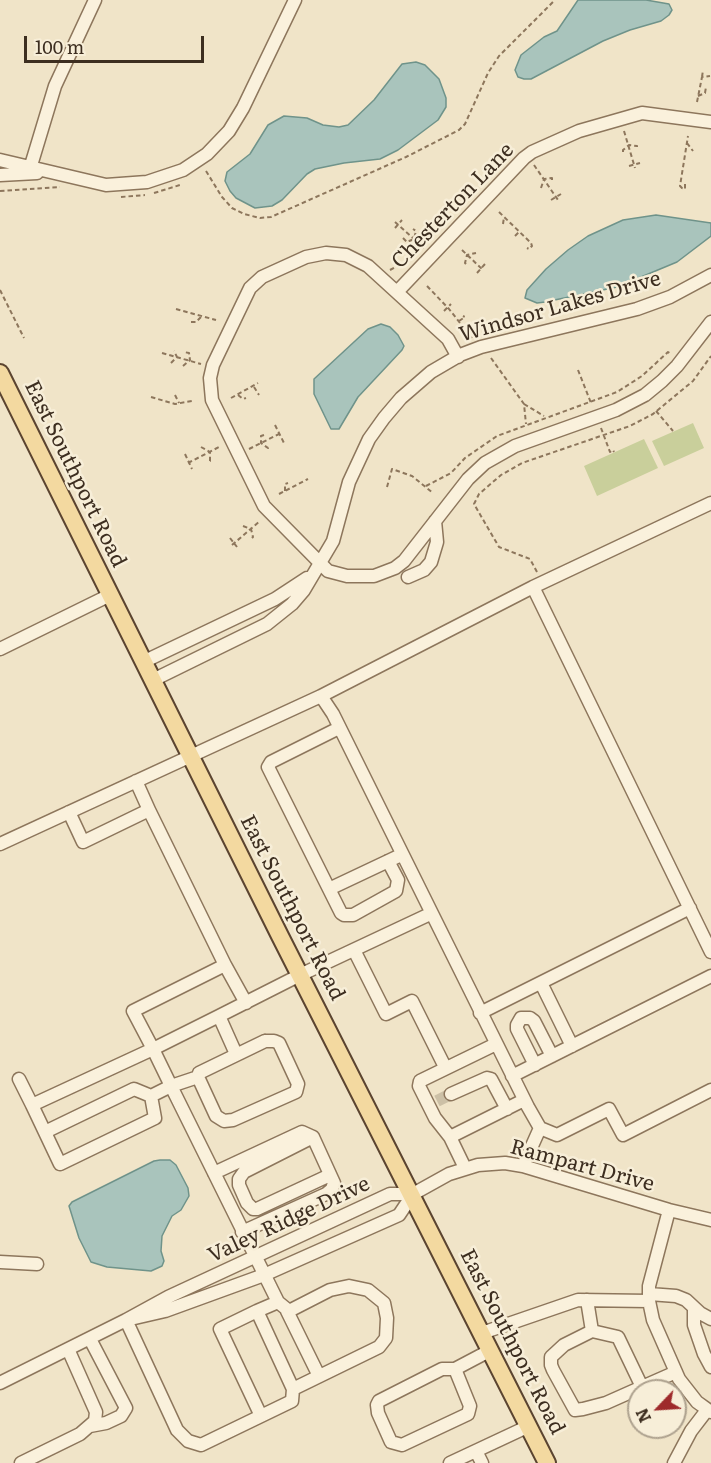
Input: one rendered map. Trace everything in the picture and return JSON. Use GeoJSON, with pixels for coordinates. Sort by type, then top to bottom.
{"type":"FeatureCollection","features":[{"type":"Feature","properties":{"kind":"main road","name":"East Southport Road"},"geometry":{"type":"LineString","coordinates":[[0,373],[190,756],[547,1463]]}},
{"type":"Feature","properties":{"kind":"street"},"geometry":{"type":"LineString","coordinates":[[30,169],[55,86],[95,0]]}},
{"type":"Feature","properties":{"kind":"street"},"geometry":{"type":"LineString","coordinates":[[0,160],[30,169],[106,184],[138,184],[170,176],[199,160],[225,136],[238,117],[295,0]]}},
{"type":"Feature","properties":{"kind":"street","name":"Chesterton Lane"},"geometry":{"type":"LineString","coordinates":[[397,292],[527,155],[579,131],[642,113],[711,122]]}},
{"type":"Feature","properties":{"kind":"street"},"geometry":{"type":"LineString","coordinates":[[0,176],[30,169]]}},
{"type":"Feature","properties":{"kind":"street"},"geometry":{"type":"LineString","coordinates":[[458,357],[448,339],[397,292],[368,266],[346,255],[322,253],[306,257],[262,277],[249,290],[212,367],[210,382],[214,407],[264,506],[328,571],[347,576],[374,576],[386,573],[404,561],[468,479],[496,456],[515,446],[624,407],[649,392],[667,377],[711,322]]}},
{"type":"Feature","properties":{"kind":"street","name":"Windsor Lakes Drive"},"geometry":{"type":"LineString","coordinates":[[153,680],[267,624],[292,604],[320,565],[333,541],[349,482],[369,439],[387,414],[431,372],[458,357],[495,342],[648,305],[709,281]]}},
{"type":"Feature","properties":{"kind":"street"},"geometry":{"type":"LineString","coordinates":[[0,844],[321,696],[538,584],[711,503]]}},
{"type":"Feature","properties":{"kind":"street"},"geometry":{"type":"LineString","coordinates":[[408,577],[424,570],[431,562],[437,542],[435,521]]}},
{"type":"Feature","properties":{"kind":"street","name":"Windsor Lakes Drive"},"geometry":{"type":"LineString","coordinates":[[144,662],[294,589],[320,565]]}},
{"type":"Feature","properties":{"kind":"street"},"geometry":{"type":"LineString","coordinates":[[538,584],[711,952]]}},
{"type":"Feature","properties":{"kind":"street"},"geometry":{"type":"LineString","coordinates":[[0,649],[110,595]]}},
{"type":"Feature","properties":{"kind":"street"},"geometry":{"type":"LineString","coordinates":[[321,696],[540,1128],[557,1135],[609,1109],[622,1134],[711,1090]]}},
{"type":"Feature","properties":{"kind":"street"},"geometry":{"type":"LineString","coordinates":[[339,728],[271,762],[268,767],[341,913],[348,915],[362,910],[396,891],[398,880],[388,861]]}},
{"type":"Feature","properties":{"kind":"street"},"geometry":{"type":"LineString","coordinates":[[136,781],[225,965],[246,1003]]}},
{"type":"Feature","properties":{"kind":"street"},"geometry":{"type":"LineString","coordinates":[[69,812],[83,842],[149,810]]}},
{"type":"Feature","properties":{"kind":"street"},"geometry":{"type":"LineString","coordinates":[[328,889],[401,855]]}},
{"type":"Feature","properties":{"kind":"street"},"geometry":{"type":"LineString","coordinates":[[480,1013],[690,908]]}},
{"type":"Feature","properties":{"kind":"street"},"geometry":{"type":"LineString","coordinates":[[32,1105],[430,914]]}},
{"type":"Feature","properties":{"kind":"street"},"geometry":{"type":"LineString","coordinates":[[354,950],[386,1014],[412,1000],[445,1067]]}},
{"type":"Feature","properties":{"kind":"street"},"geometry":{"type":"LineString","coordinates":[[225,965],[133,1011],[242,1232],[319,1376]]}},
{"type":"Feature","properties":{"kind":"street"},"geometry":{"type":"LineString","coordinates":[[512,1076],[711,976]]}},
{"type":"Feature","properties":{"kind":"street"},"geometry":{"type":"LineString","coordinates":[[541,983],[572,1046]]}},
{"type":"Feature","properties":{"kind":"street"},"geometry":{"type":"LineString","coordinates":[[219,1016],[236,1054]]}},
{"type":"Feature","properties":{"kind":"street"},"geometry":{"type":"LineString","coordinates":[[535,1065],[517,1029],[521,1018],[530,1018],[534,1021],[552,1056]]}},
{"type":"Feature","properties":{"kind":"street"},"geometry":{"type":"LineString","coordinates":[[265,1041],[279,1043],[298,1084],[296,1092],[233,1120],[224,1121],[216,1116],[198,1077],[199,1072],[236,1054],[265,1041]]}},
{"type":"Feature","properties":{"kind":"street"},"geometry":{"type":"LineString","coordinates":[[465,1168],[450,1137],[435,1118],[433,1103],[418,1083],[445,1067],[496,1044]]}},
{"type":"Feature","properties":{"kind":"street"},"geometry":{"type":"LineString","coordinates":[[45,1132],[134,1089],[151,1096],[198,1077]]}},
{"type":"Feature","properties":{"kind":"street"},"geometry":{"type":"LineString","coordinates":[[451,1094],[488,1078],[491,1079],[507,1109]]}},
{"type":"Feature","properties":{"kind":"street"},"geometry":{"type":"LineString","coordinates":[[19,1079],[60,1164],[155,1118],[151,1096]]}},
{"type":"Feature","properties":{"kind":"street"},"geometry":{"type":"LineString","coordinates":[[450,1137],[524,1100]]}},
{"type":"Feature","properties":{"kind":"street"},"geometry":{"type":"LineString","coordinates":[[523,1166],[540,1128]]}},
{"type":"Feature","properties":{"kind":"street"},"geometry":{"type":"LineString","coordinates":[[214,1173],[302,1132],[314,1137],[334,1183],[332,1189],[326,1194],[242,1232]]}},
{"type":"Feature","properties":{"kind":"street"},"geometry":{"type":"LineString","coordinates":[[314,1137],[244,1172],[239,1185],[249,1207],[257,1209],[330,1175]]}},
{"type":"Feature","properties":{"kind":"street","name":"Rampart Drive"},"geometry":{"type":"LineString","coordinates":[[413,1194],[448,1174],[493,1163],[523,1166],[669,1210],[711,1220]]}},
{"type":"Feature","properties":{"kind":"street","name":"Valey Ridge Drive"},"geometry":{"type":"LineString","coordinates":[[0,1383],[90,1339],[168,1297],[390,1194],[413,1194]]}},
{"type":"Feature","properties":{"kind":"street","name":"Valey Ridge Drive"},"geometry":{"type":"LineString","coordinates":[[126,1320],[165,1311],[264,1275],[399,1215],[413,1194]]}},
{"type":"Feature","properties":{"kind":"street"},"geometry":{"type":"LineString","coordinates":[[669,1210],[650,1278],[649,1297],[653,1320],[676,1372],[697,1402],[709,1411],[691,1431],[674,1463]]}},
{"type":"Feature","properties":{"kind":"street"},"geometry":{"type":"LineString","coordinates":[[0,1262],[37,1264]]}},
{"type":"Feature","properties":{"kind":"street"},"geometry":{"type":"LineString","coordinates":[[261,1416],[220,1329],[256,1311],[283,1306],[349,1286],[368,1290],[384,1303],[387,1318],[386,1338],[379,1347],[293,1389]]}},
{"type":"Feature","properties":{"kind":"street"},"geometry":{"type":"LineString","coordinates":[[482,1333],[578,1300],[676,1296],[686,1300],[711,1319]]}},
{"type":"Feature","properties":{"kind":"street"},"geometry":{"type":"LineString","coordinates":[[587,1300],[592,1331]]}},
{"type":"Feature","properties":{"kind":"street"},"geometry":{"type":"LineString","coordinates":[[694,1308],[694,1325],[711,1367]]}},
{"type":"Feature","properties":{"kind":"street"},"geometry":{"type":"LineString","coordinates":[[126,1320],[177,1430],[188,1441],[201,1445],[292,1401],[293,1389],[256,1311]]}},
{"type":"Feature","properties":{"kind":"street"},"geometry":{"type":"LineString","coordinates":[[627,1394],[583,1410],[572,1408],[553,1370],[550,1360],[554,1352],[592,1331],[618,1337],[638,1379]]}},
{"type":"Feature","properties":{"kind":"street"},"geometry":{"type":"LineString","coordinates":[[90,1339],[126,1408],[122,1416],[106,1423],[90,1426]]}},
{"type":"Feature","properties":{"kind":"street"},"geometry":{"type":"LineString","coordinates":[[21,1463],[80,1434],[95,1421],[96,1412],[68,1349]]}},
{"type":"Feature","properties":{"kind":"street"},"geometry":{"type":"LineString","coordinates":[[455,1369],[470,1406],[468,1414],[402,1445],[391,1442],[378,1413],[379,1401],[442,1369],[455,1369],[491,1350]]}},
{"type":"Feature","properties":{"kind":"street"},"geometry":{"type":"LineString","coordinates":[[660,1379],[676,1372]]}},
{"type":"Feature","properties":{"kind":"street"},"geometry":{"type":"LineString","coordinates":[[450,1463],[529,1426]]}},
{"type":"Feature","properties":{"kind":"street"},"geometry":{"type":"LineString","coordinates":[[476,1451],[482,1463]]}},
{"type":"Feature","properties":{"kind":"path"},"geometry":{"type":"LineString","coordinates":[[206,170],[222,197],[232,208],[260,218],[271,217],[406,157],[459,130],[465,124],[488,73],[499,56],[555,0]]}},
{"type":"Feature","properties":{"kind":"path"},"geometry":{"type":"LineString","coordinates":[[697,102],[703,70]]}},
{"type":"Feature","properties":{"kind":"path"},"geometry":{"type":"LineString","coordinates":[[702,77],[710,76]]}},
{"type":"Feature","properties":{"kind":"path"},"geometry":{"type":"LineString","coordinates":[[698,96],[705,93],[706,87]]}},
{"type":"Feature","properties":{"kind":"path"},"geometry":{"type":"LineString","coordinates":[[621,118],[635,166]]}},
{"type":"Feature","properties":{"kind":"path"},"geometry":{"type":"LineString","coordinates":[[685,184],[685,189],[680,186],[686,160],[688,136]]}},
{"type":"Feature","properties":{"kind":"path"},"geometry":{"type":"LineString","coordinates":[[687,143],[693,151]]}},
{"type":"Feature","properties":{"kind":"path"},"geometry":{"type":"LineString","coordinates":[[623,152],[628,146],[637,147]]}},
{"type":"Feature","properties":{"kind":"path"},"geometry":{"type":"LineString","coordinates":[[527,155],[557,198]]}},
{"type":"Feature","properties":{"kind":"path"},"geometry":{"type":"LineString","coordinates":[[629,166],[640,164]]}},
{"type":"Feature","properties":{"kind":"path"},"geometry":{"type":"LineString","coordinates":[[682,174],[686,175]]}},
{"type":"Feature","properties":{"kind":"path"},"geometry":{"type":"LineString","coordinates":[[544,179],[552,178],[552,180]]}},
{"type":"Feature","properties":{"kind":"path"},"geometry":{"type":"LineString","coordinates":[[541,188],[544,179]]}},
{"type":"Feature","properties":{"kind":"path"},"geometry":{"type":"LineString","coordinates":[[551,200],[561,194]]}},
{"type":"Feature","properties":{"kind":"path"},"geometry":{"type":"LineString","coordinates":[[499,212],[531,243],[532,246],[527,248]]}},
{"type":"Feature","properties":{"kind":"path"},"geometry":{"type":"LineString","coordinates":[[503,224],[504,217]]}},
{"type":"Feature","properties":{"kind":"path"},"geometry":{"type":"LineString","coordinates":[[396,223],[402,220]]}},
{"type":"Feature","properties":{"kind":"path"},"geometry":{"type":"LineString","coordinates":[[396,223],[432,255]]}},
{"type":"Feature","properties":{"kind":"path"},"geometry":{"type":"LineString","coordinates":[[395,228],[396,223]]}},
{"type":"Feature","properties":{"kind":"path"},"geometry":{"type":"LineString","coordinates":[[413,229],[416,231],[414,239]]}},
{"type":"Feature","properties":{"kind":"path"},"geometry":{"type":"LineString","coordinates":[[515,236],[519,232]]}},
{"type":"Feature","properties":{"kind":"path"},"geometry":{"type":"LineString","coordinates":[[403,238],[407,242],[414,239]]}},
{"type":"Feature","properties":{"kind":"path"},"geometry":{"type":"LineString","coordinates":[[462,250],[482,269]]}},
{"type":"Feature","properties":{"kind":"path"},"geometry":{"type":"LineString","coordinates":[[467,255],[476,253]]}},
{"type":"Feature","properties":{"kind":"path"},"geometry":{"type":"LineString","coordinates":[[466,264],[467,255]]}},
{"type":"Feature","properties":{"kind":"path"},"geometry":{"type":"LineString","coordinates":[[477,273],[485,264]]}},
{"type":"Feature","properties":{"kind":"path"},"geometry":{"type":"LineString","coordinates":[[0,290],[24,338]]}},
{"type":"Feature","properties":{"kind":"path"},"geometry":{"type":"LineString","coordinates":[[444,311],[451,304]]}},
{"type":"Feature","properties":{"kind":"path"},"geometry":{"type":"LineString","coordinates":[[176,309],[216,320]]}},
{"type":"Feature","properties":{"kind":"path"},"geometry":{"type":"LineString","coordinates":[[185,318],[186,312]]}},
{"type":"Feature","properties":{"kind":"path"},"geometry":{"type":"LineString","coordinates":[[191,322],[196,322],[202,316]]}},
{"type":"Feature","properties":{"kind":"path"},"geometry":{"type":"LineString","coordinates":[[459,321],[465,317],[463,316]]}},
{"type":"Feature","properties":{"kind":"path"},"geometry":{"type":"LineString","coordinates":[[174,351],[177,357]]}},
{"type":"Feature","properties":{"kind":"path"},"geometry":{"type":"LineString","coordinates":[[184,352],[189,353],[190,360]]}},
{"type":"Feature","properties":{"kind":"path"},"geometry":{"type":"LineString","coordinates":[[426,486],[451,473],[465,458],[497,436],[617,392],[651,369],[668,352],[681,361]]}},
{"type":"Feature","properties":{"kind":"path"},"geometry":{"type":"LineString","coordinates":[[162,353],[212,367]]}},
{"type":"Feature","properties":{"kind":"path"},"geometry":{"type":"LineString","coordinates":[[538,584],[530,559],[499,547],[474,504],[479,494],[489,484],[517,465],[630,426],[656,411],[693,381],[711,356]]}},
{"type":"Feature","properties":{"kind":"path"},"geometry":{"type":"LineString","coordinates":[[171,363],[177,357]]}},
{"type":"Feature","properties":{"kind":"path"},"geometry":{"type":"LineString","coordinates":[[183,366],[190,360]]}},
{"type":"Feature","properties":{"kind":"path"},"geometry":{"type":"LineString","coordinates":[[578,370],[610,452],[614,450],[614,452]]}},
{"type":"Feature","properties":{"kind":"path"},"geometry":{"type":"LineString","coordinates":[[231,398],[258,383]]}},
{"type":"Feature","properties":{"kind":"path"},"geometry":{"type":"LineString","coordinates":[[254,387],[259,395]]}},
{"type":"Feature","properties":{"kind":"path"},"geometry":{"type":"LineString","coordinates":[[175,395],[178,403]]}},
{"type":"Feature","properties":{"kind":"path"},"geometry":{"type":"LineString","coordinates":[[238,395],[243,399],[246,398]]}},
{"type":"Feature","properties":{"kind":"path"},"geometry":{"type":"LineString","coordinates":[[152,397],[178,403],[192,401]]}},
{"type":"Feature","properties":{"kind":"path"},"geometry":{"type":"LineString","coordinates":[[524,404],[545,417]]}},
{"type":"Feature","properties":{"kind":"path"},"geometry":{"type":"LineString","coordinates":[[656,411],[673,431]]}},
{"type":"Feature","properties":{"kind":"path"},"geometry":{"type":"LineString","coordinates":[[275,425],[284,443]]}},
{"type":"Feature","properties":{"kind":"path"},"geometry":{"type":"LineString","coordinates":[[254,446],[279,434]]}},
{"type":"Feature","properties":{"kind":"path"},"geometry":{"type":"LineString","coordinates":[[261,443],[261,436],[264,435]]}},
{"type":"Feature","properties":{"kind":"path"},"geometry":{"type":"LineString","coordinates":[[188,463],[231,441]]}},
{"type":"Feature","properties":{"kind":"path"},"geometry":{"type":"LineString","coordinates":[[261,443],[270,447]]}},
{"type":"Feature","properties":{"kind":"path"},"geometry":{"type":"LineString","coordinates":[[201,447],[210,452]]}},
{"type":"Feature","properties":{"kind":"path"},"geometry":{"type":"LineString","coordinates":[[208,462],[210,452]]}},
{"type":"Feature","properties":{"kind":"path"},"geometry":{"type":"LineString","coordinates":[[185,454],[192,469]]}},
{"type":"Feature","properties":{"kind":"path"},"geometry":{"type":"LineString","coordinates":[[387,487],[392,469],[412,476],[433,493]]}},
{"type":"Feature","properties":{"kind":"path"},"geometry":{"type":"LineString","coordinates":[[300,478],[302,482]]}},
{"type":"Feature","properties":{"kind":"path"},"geometry":{"type":"LineString","coordinates":[[279,494],[308,479]]}},
{"type":"Feature","properties":{"kind":"path"},"geometry":{"type":"LineString","coordinates":[[285,491],[285,484],[288,483]]}},
{"type":"Feature","properties":{"kind":"path"},"geometry":{"type":"LineString","coordinates":[[233,544],[269,513]]}},
{"type":"Feature","properties":{"kind":"path"},"geometry":{"type":"LineString","coordinates":[[243,526],[251,529]]}},
{"type":"Feature","properties":{"kind":"path"},"geometry":{"type":"LineString","coordinates":[[251,529],[252,538]]}},
{"type":"Feature","properties":{"kind":"path"},"geometry":{"type":"LineString","coordinates":[[230,538],[237,548]]}},
{"type":"Feature","properties":{"kind":"green space"},"geometry":{"type":"Polygon","coordinates":[[[693,423],[704,448],[664,466],[652,441],[693,423]]]}},
{"type":"Feature","properties":{"kind":"green space"},"geometry":{"type":"Polygon","coordinates":[[[644,439],[658,468],[597,496],[584,466],[644,439]]]}},
{"type":"Feature","properties":{"kind":"water"},"geometry":{"type":"Polygon","coordinates":[[[578,0],[646,0],[669,4],[672,10],[661,21],[603,41],[531,79],[518,77],[515,70],[521,55],[544,37],[557,31],[578,0]]]}},
{"type":"Feature","properties":{"kind":"water"},"geometry":{"type":"Polygon","coordinates":[[[416,62],[425,65],[439,79],[446,98],[446,107],[438,120],[398,150],[380,159],[315,169],[307,174],[282,200],[272,206],[255,208],[236,198],[230,191],[225,181],[227,172],[250,154],[268,125],[284,116],[307,118],[323,125],[339,127],[348,125],[374,100],[402,64],[416,62]]]}},
{"type":"Feature","properties":{"kind":"water"},"geometry":{"type":"Polygon","coordinates":[[[656,215],[711,223],[711,236],[677,262],[617,287],[537,303],[525,298],[527,290],[546,269],[588,236],[623,220],[656,215]]]}},
{"type":"Feature","properties":{"kind":"water"},"geometry":{"type":"Polygon","coordinates":[[[381,324],[390,327],[404,346],[358,397],[339,429],[331,429],[314,394],[314,379],[368,329],[381,324]]]}},
{"type":"Feature","properties":{"kind":"water"},"geometry":{"type":"Polygon","coordinates":[[[160,1160],[170,1160],[176,1165],[188,1188],[189,1196],[181,1210],[172,1216],[162,1236],[161,1251],[164,1261],[162,1266],[151,1271],[107,1267],[91,1262],[79,1238],[69,1206],[72,1202],[160,1160]]]}},
{"type":"Feature","properties":{"kind":"tunnel"},"geometry":{"type":"LineString","coordinates":[[437,1101],[451,1094]]}}]}
